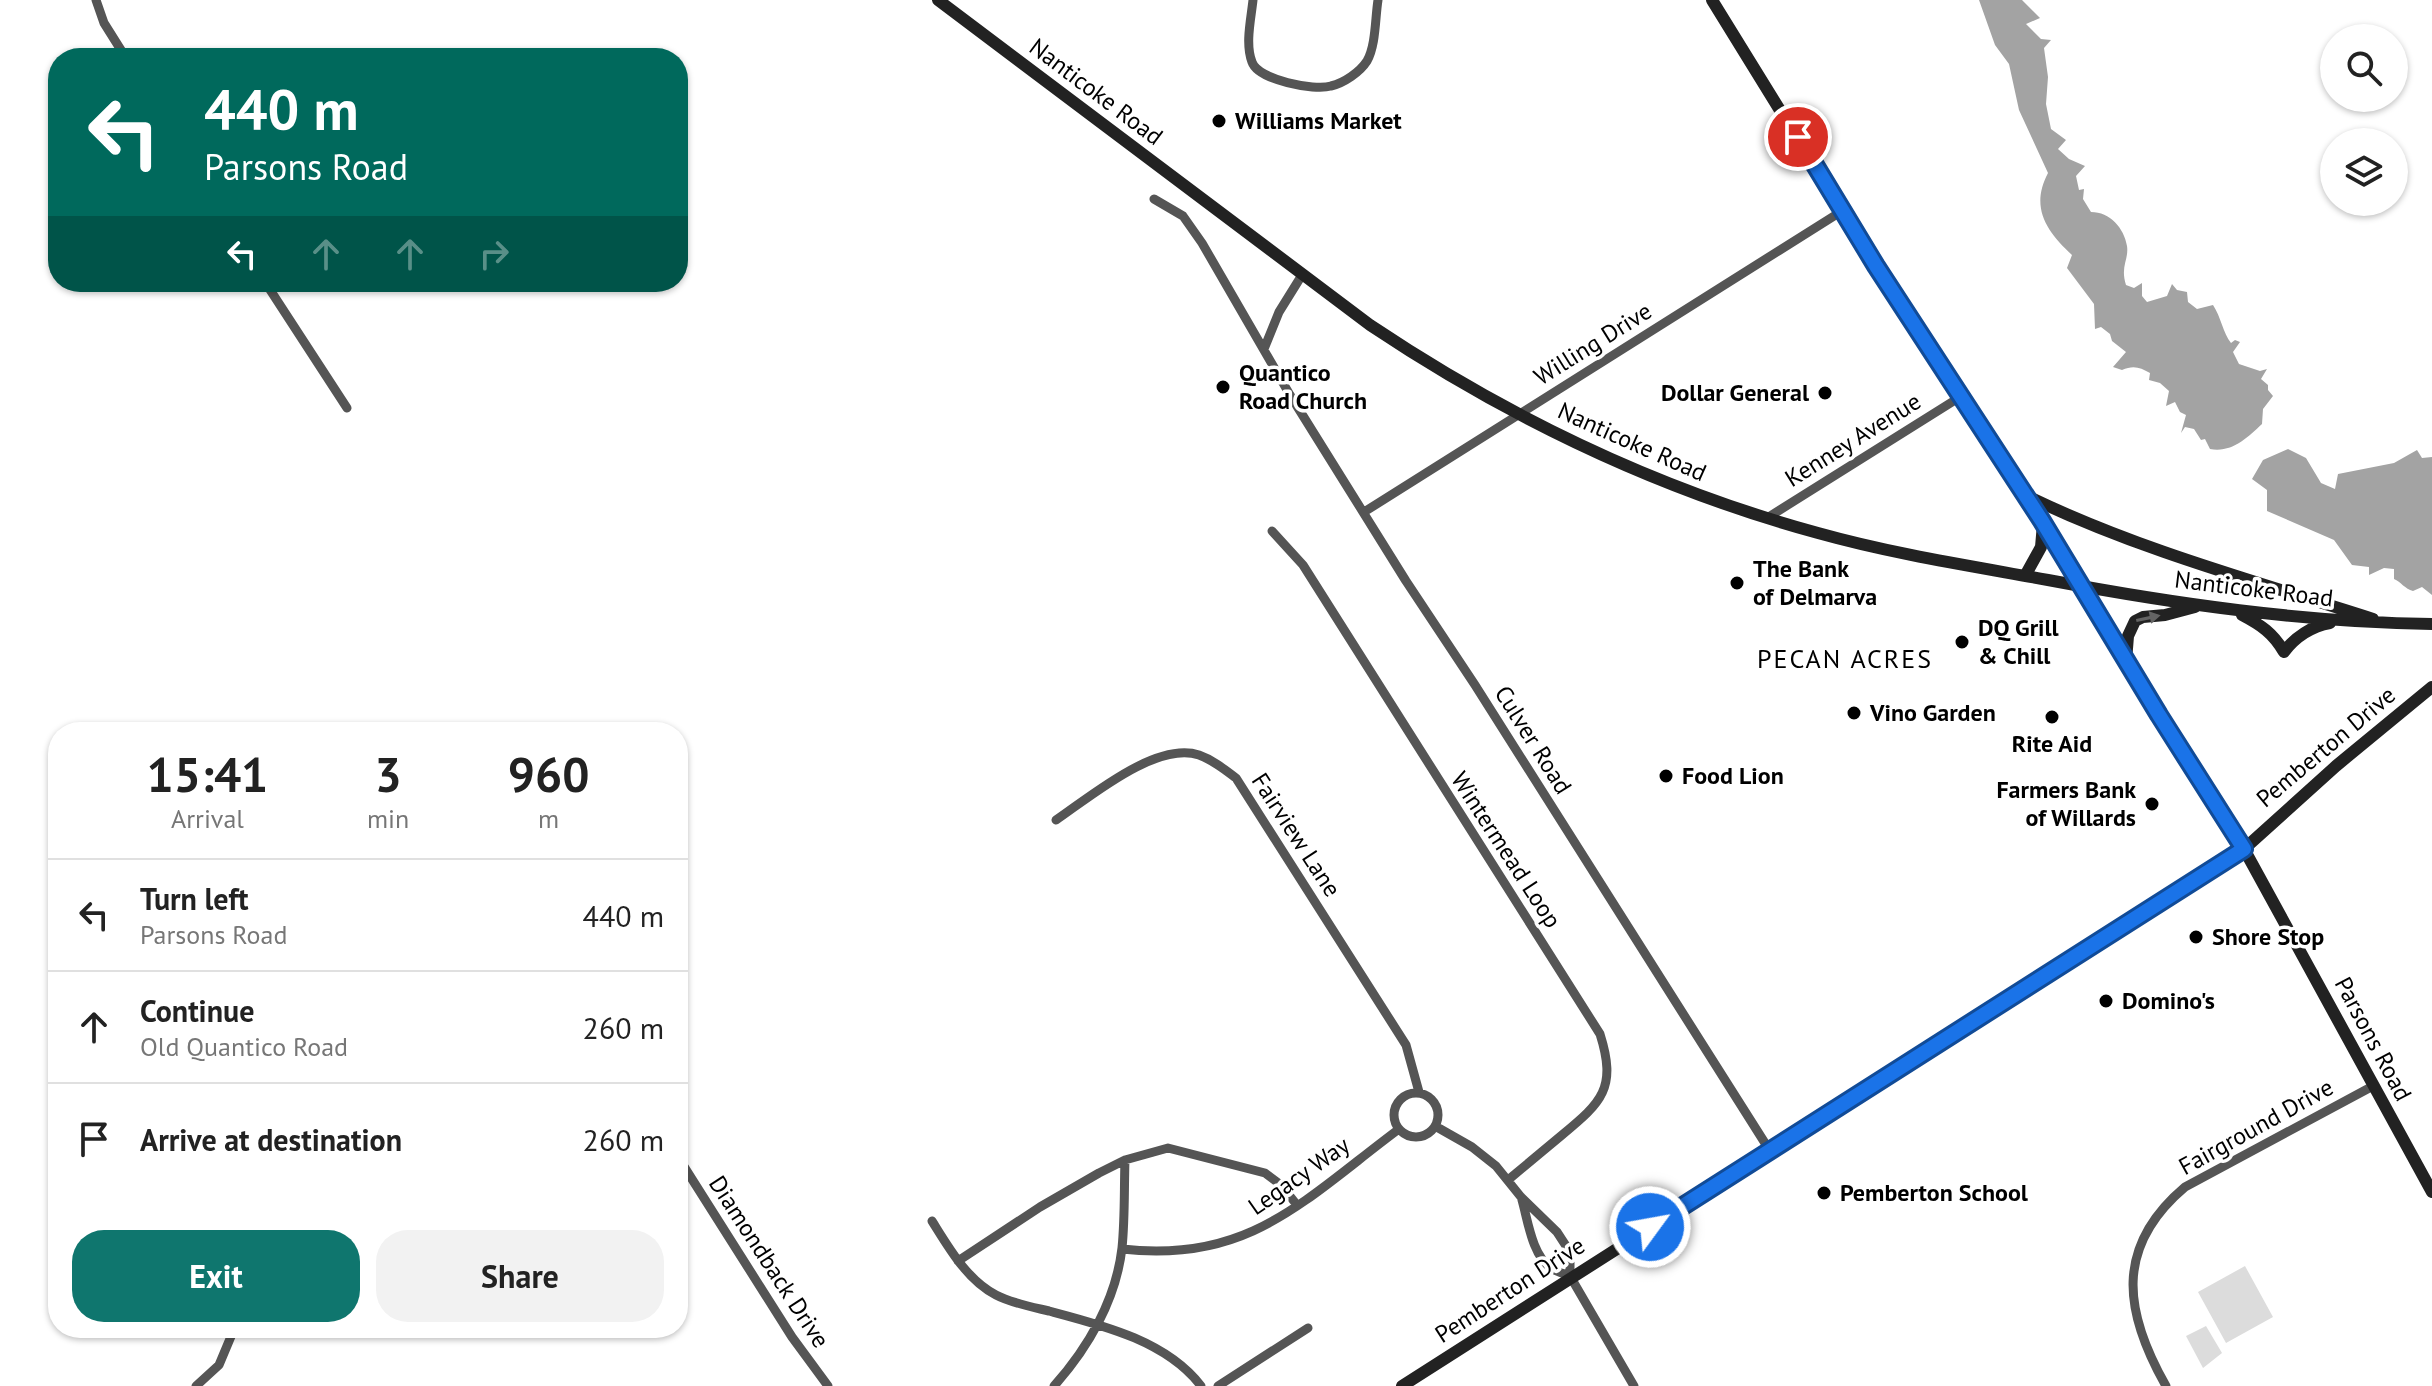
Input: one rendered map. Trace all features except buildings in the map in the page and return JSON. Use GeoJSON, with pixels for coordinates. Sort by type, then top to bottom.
{"type":"FeatureCollection","features":[{"type":"Feature","properties":{"kind":"street"},"geometry":{"type":"LineString","coordinates":[[96,0],[104,23],[120,48]]}},
{"type":"Feature","properties":{"kind":"street","name":"Nanticoke Road"},"geometry":{"type":"LineString","coordinates":[[938,0],[1302,275],[1410,351],[1518,414],[1622,466],[1767,518],[1864,544],[2025,576],[2232,610],[2340,622],[2432,624]]}},
{"type":"Feature","properties":{"kind":"street"},"geometry":{"type":"LineString","coordinates":[[1253,0],[1249,48],[1252,64],[1260,74],[1271,79],[1321,87],[1330,87],[1348,78],[1368,59],[1378,0]]}},
{"type":"Feature","properties":{"kind":"street","name":"Parsons Road"},"geometry":{"type":"LineString","coordinates":[[1712,0],[1842,211],[2083,586],[2126,661],[2244,849],[2432,1192]]}},
{"type":"Feature","properties":{"kind":"street","name":"Culver Road"},"geometry":{"type":"LineString","coordinates":[[1154,199],[1183,216],[1202,243],[1364,512],[1770,1151]]}},
{"type":"Feature","properties":{"kind":"street","name":"Willing Drive"},"geometry":{"type":"LineString","coordinates":[[1364,512],[1842,211]]}},
{"type":"Feature","properties":{"kind":"street"},"geometry":{"type":"LineString","coordinates":[[1264,349],[1279,312],[1302,275]]}},
{"type":"Feature","properties":{"kind":"street"},"geometry":{"type":"LineString","coordinates":[[272,292],[347,408]]}},
{"type":"Feature","properties":{"kind":"street","name":"Kenney Avenue"},"geometry":{"type":"LineString","coordinates":[[1767,518],[1960,397]]}},
{"type":"Feature","properties":{"kind":"street"},"geometry":{"type":"LineString","coordinates":[[2026,496],[2113,533],[2388,623]]}},
{"type":"Feature","properties":{"kind":"street"},"geometry":{"type":"LineString","coordinates":[[2025,576],[2041,547],[2044,534],[2042,521]]}},
{"type":"Feature","properties":{"kind":"street","name":"Wintermead Loop"},"geometry":{"type":"LineString","coordinates":[[1272,531],[1303,565],[1600,1034],[1608,1059],[1606,1083],[1595,1108],[1508,1180]]}},
{"type":"Feature","properties":{"kind":"street"},"geometry":{"type":"LineString","coordinates":[[2126,661],[2128,636],[2135,621],[2201,606]]}},
{"type":"Feature","properties":{"kind":"street"},"geometry":{"type":"LineString","coordinates":[[2232,610],[2263,626],[2275,636],[2284,652],[2292,641],[2313,629],[2340,622]]}},
{"type":"Feature","properties":{"kind":"street","name":"Pemberton Drive"},"geometry":{"type":"LineString","coordinates":[[1402,1386],[1570,1276],[2244,849],[2336,766],[2432,687]]}},
{"type":"Feature","properties":{"kind":"street","name":"Fairview Lane"},"geometry":{"type":"LineString","coordinates":[[1056,820],[1126,773],[1163,755],[1196,754],[1218,764],[1236,778],[1406,1045],[1419,1092]]}},
{"type":"Feature","properties":{"kind":"street","name":"Fairground Drive"},"geometry":{"type":"LineString","coordinates":[[2166,1386],[2135,1317],[2131,1283],[2146,1231],[2165,1204],[2185,1187],[2373,1086]]}},
{"type":"Feature","properties":{"kind":"street"},"geometry":{"type":"LineString","coordinates":[[1419,1092],[1429,1097],[1439,1114],[1435,1126],[1418,1137],[1404,1134],[1399,1129],[1394,1111],[1396,1104],[1404,1096],[1419,1092]]}},
{"type":"Feature","properties":{"kind":"street"},"geometry":{"type":"LineString","coordinates":[[1435,1126],[1472,1147],[1496,1166],[1521,1197],[1562,1238],[1570,1252],[1570,1276],[1634,1386]]}},
{"type":"Feature","properties":{"kind":"street","name":"Legacy Way"},"geometry":{"type":"LineString","coordinates":[[1122,1249],[1160,1253],[1199,1250],[1249,1234],[1297,1205],[1399,1129]]}},
{"type":"Feature","properties":{"kind":"street"},"geometry":{"type":"LineString","coordinates":[[958,1261],[1040,1207],[1125,1160],[1168,1148],[1265,1173],[1281,1185],[1297,1205]]}},
{"type":"Feature","properties":{"kind":"street"},"geometry":{"type":"LineString","coordinates":[[1054,1386],[1081,1352],[1098,1324],[1112,1291],[1122,1249],[1125,1160]]}},
{"type":"Feature","properties":{"kind":"street","name":"Diamondback Drive"},"geometry":{"type":"LineString","coordinates":[[688,1173],[792,1337],[828,1386]]}},
{"type":"Feature","properties":{"kind":"street"},"geometry":{"type":"LineString","coordinates":[[1521,1197],[1533,1239],[1542,1257],[1550,1268],[1570,1276]]}},
{"type":"Feature","properties":{"kind":"street"},"geometry":{"type":"LineString","coordinates":[[932,1221],[958,1261],[975,1280],[996,1296],[1098,1324],[1165,1351],[1201,1386]]}},
{"type":"Feature","properties":{"kind":"street"},"geometry":{"type":"LineString","coordinates":[[1218,1386],[1308,1328]]}},
{"type":"Feature","properties":{"kind":"street"},"geometry":{"type":"LineString","coordinates":[[196,1386],[219,1365],[230,1338]]}},
{"type":"Feature","properties":{"kind":"shaded area"},"geometry":{"type":"Polygon","coordinates":[[[1979,0],[2022,0],[2040,18],[2026,24],[2041,39],[2051,40],[2044,48],[2048,77],[2046,104],[2051,129],[2066,140],[2058,149],[2069,159],[2085,166],[2076,176],[2079,190],[2084,189],[2083,199],[2091,212],[2110,218],[2123,233],[2127,246],[2126,285],[2134,288],[2142,283],[2142,296],[2147,302],[2167,296],[2172,284],[2177,290],[2187,292],[2188,302],[2197,309],[2213,305],[2231,343],[2235,340],[2240,342],[2233,352],[2239,364],[2260,371],[2267,369],[2261,379],[2273,396],[2263,409],[2262,424],[2239,443],[2225,449],[2210,449],[2194,429],[2185,427],[2181,433],[2186,415],[2180,412],[2175,402],[2166,406],[2169,391],[2160,383],[2149,380],[2150,373],[2143,369],[2113,367],[2126,352],[2101,327],[2095,329],[2094,304],[2067,268],[2072,255],[2055,237],[2044,218],[2040,197],[2048,173],[2019,110],[2009,64],[1995,45],[1979,0]]]}},
{"type":"Feature","properties":{"kind":"shaded area"},"geometry":{"type":"Polygon","coordinates":[[[2288,449],[2306,458],[2321,483],[2335,489],[2338,474],[2394,463],[2417,450],[2422,458],[2432,457],[2432,595],[2422,587],[2413,591],[2405,587],[2394,579],[2394,569],[2384,568],[2369,575],[2369,567],[2352,565],[2334,540],[2267,511],[2267,490],[2252,479],[2263,460],[2288,449]]]}},
{"type":"Feature","properties":{"kind":"shaded area"},"geometry":{"type":"Polygon","coordinates":[[[2245,1266],[2273,1317],[2226,1343],[2198,1292],[2245,1266]]]}},
{"type":"Feature","properties":{"kind":"shaded area"},"geometry":{"type":"Polygon","coordinates":[[[2206,1326],[2222,1353],[2203,1368],[2186,1336],[2206,1326]]]}},
{"type":"Feature","properties":{"kind":"place","name":"Williams Market"},"geometry":{"type":"Point","coordinates":[1219,121]}},
{"type":"Feature","properties":{"kind":"place","name":"Quantico Road Church"},"geometry":{"type":"Point","coordinates":[1223,387]}},
{"type":"Feature","properties":{"kind":"place","name":"Dollar General"},"geometry":{"type":"Point","coordinates":[1825,393]}},
{"type":"Feature","properties":{"kind":"place","name":"The Bank of Delmarva"},"geometry":{"type":"Point","coordinates":[1737,583]}},
{"type":"Feature","properties":{"kind":"place","name":"DQ Grill & Chill"},"geometry":{"type":"Point","coordinates":[1962,642]}},
{"type":"Feature","properties":{"kind":"place","name":"Vino Garden"},"geometry":{"type":"Point","coordinates":[1854,713]}},
{"type":"Feature","properties":{"kind":"place","name":"Rite Aid"},"geometry":{"type":"Point","coordinates":[2052,717]}},
{"type":"Feature","properties":{"kind":"place","name":"Food Lion"},"geometry":{"type":"Point","coordinates":[1666,776]}},
{"type":"Feature","properties":{"kind":"place","name":"Farmers Bank of Willards"},"geometry":{"type":"Point","coordinates":[2152,804]}},
{"type":"Feature","properties":{"kind":"place","name":"Shore Stop"},"geometry":{"type":"Point","coordinates":[2196,937]}},
{"type":"Feature","properties":{"kind":"place","name":"Domino's"},"geometry":{"type":"Point","coordinates":[2106,1001]}},
{"type":"Feature","properties":{"kind":"place","name":"Pemberton School"},"geometry":{"type":"Point","coordinates":[1824,1193]}},
{"type":"Feature","properties":{"kind":"district","name":"PECAN ACRES"},"geometry":{"type":"Point","coordinates":[1845,659]}},
{"type":"Feature","properties":{"kind":"route"},"geometry":{"type":"LineString","coordinates":[[1650,1227],[2244,849],[2159,715],[2083,586],[1876,266],[1798,137]]}}]}
